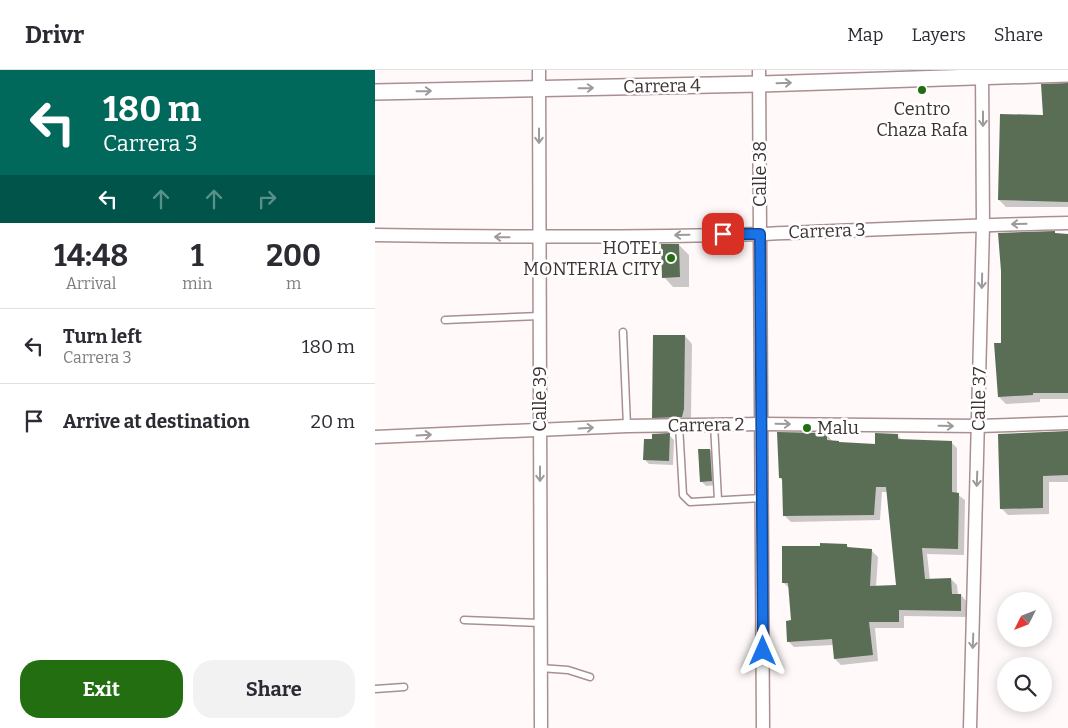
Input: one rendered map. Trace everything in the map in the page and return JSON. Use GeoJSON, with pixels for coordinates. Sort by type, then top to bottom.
{"type":"FeatureCollection","features":[{"type":"Feature","properties":{"kind":"street","name":"Calle 39"},"geometry":{"type":"LineString","coordinates":[[539,70],[541,728]]}},
{"type":"Feature","properties":{"kind":"street","name":"Carrera 4"},"geometry":{"type":"LineString","coordinates":[[375,92],[539,89],[759,77],[982,73],[1068,74]]}},
{"type":"Feature","properties":{"kind":"street","name":"Calle 37"},"geometry":{"type":"LineString","coordinates":[[970,728],[983,224],[982,73]]}},
{"type":"Feature","properties":{"kind":"street","name":"Calle 38"},"geometry":{"type":"LineString","coordinates":[[759,77],[763,728]]}},
{"type":"Feature","properties":{"kind":"street","name":"Carrera 3"},"geometry":{"type":"LineString","coordinates":[[375,235],[539,237],[760,234],[983,224],[1068,223]]}},
{"type":"Feature","properties":{"kind":"street","name":"Carrera 2"},"geometry":{"type":"LineString","coordinates":[[375,437],[714,424],[979,426],[1068,423]]}},
{"type":"Feature","properties":{"kind":"lane"},"geometry":{"type":"LineString","coordinates":[[445,320],[540,316]]}},
{"type":"Feature","properties":{"kind":"lane"},"geometry":{"type":"LineString","coordinates":[[623,332],[627,426]]}},
{"type":"Feature","properties":{"kind":"lane"},"geometry":{"type":"LineString","coordinates":[[714,424],[718,500]]}},
{"type":"Feature","properties":{"kind":"lane"},"geometry":{"type":"LineString","coordinates":[[679,425],[683,495],[690,502],[762,498]]}},
{"type":"Feature","properties":{"kind":"lane"},"geometry":{"type":"LineString","coordinates":[[464,620],[540,623]]}},
{"type":"Feature","properties":{"kind":"lane"},"geometry":{"type":"LineString","coordinates":[[541,668],[568,670],[589,677]]}},
{"type":"Feature","properties":{"kind":"lane"},"geometry":{"type":"LineString","coordinates":[[375,688],[404,687]]}},
{"type":"Feature","properties":{"kind":"building"},"geometry":{"type":"Polygon","coordinates":[[[1068,83],[1068,202],[998,200],[1000,114],[1043,115],[1041,84],[1068,83]]]}},
{"type":"Feature","properties":{"kind":"building"},"geometry":{"type":"Polygon","coordinates":[[[1055,231],[1055,233],[1068,234],[1068,393],[1033,393],[1033,395],[998,397],[994,343],[1001,343],[1001,271],[998,233],[1055,231]]]}},
{"type":"Feature","properties":{"kind":"building","name":"HOTEL MONTERIA CITY"},"geometry":{"type":"Polygon","coordinates":[[[661,244],[679,244],[680,277],[662,278],[661,244]]]}},
{"type":"Feature","properties":{"kind":"building"},"geometry":{"type":"Polygon","coordinates":[[[653,335],[685,335],[684,409],[682,417],[652,418],[653,335]]]}},
{"type":"Feature","properties":{"kind":"building"},"geometry":{"type":"Polygon","coordinates":[[[1068,431],[1068,475],[1043,476],[1043,508],[1000,509],[998,434],[1068,431]]]}},
{"type":"Feature","properties":{"kind":"building"},"geometry":{"type":"Polygon","coordinates":[[[777,432],[827,433],[827,440],[875,444],[875,433],[898,434],[898,439],[952,441],[952,492],[959,493],[958,549],[922,548],[925,579],[951,578],[952,594],[961,594],[961,611],[899,610],[899,622],[869,622],[873,655],[834,659],[832,639],[787,642],[786,621],[791,620],[788,583],[782,583],[782,546],[820,546],[820,543],[847,544],[847,547],[872,549],[870,586],[896,585],[886,487],[876,487],[874,515],[783,516],[782,478],[779,478],[777,432]]]}},
{"type":"Feature","properties":{"kind":"building"},"geometry":{"type":"Polygon","coordinates":[[[670,433],[669,461],[643,460],[644,439],[652,439],[652,434],[670,433]]]}},
{"type":"Feature","properties":{"kind":"building"},"geometry":{"type":"Polygon","coordinates":[[[698,449],[710,449],[712,481],[700,482],[698,449]]]}},
{"type":"Feature","properties":{"kind":"place","name":"Centro Chaza Rafa"},"geometry":{"type":"Point","coordinates":[922,90]}},
{"type":"Feature","properties":{"kind":"place","name":"HOTEL MONTERIA CITY"},"geometry":{"type":"Point","coordinates":[671,258]}},
{"type":"Feature","properties":{"kind":"place","name":"Malu"},"geometry":{"type":"Point","coordinates":[807,428]}},
{"type":"Feature","properties":{"kind":"route"},"geometry":{"type":"LineString","coordinates":[[723,234],[760,234],[763,651]]}}]}
